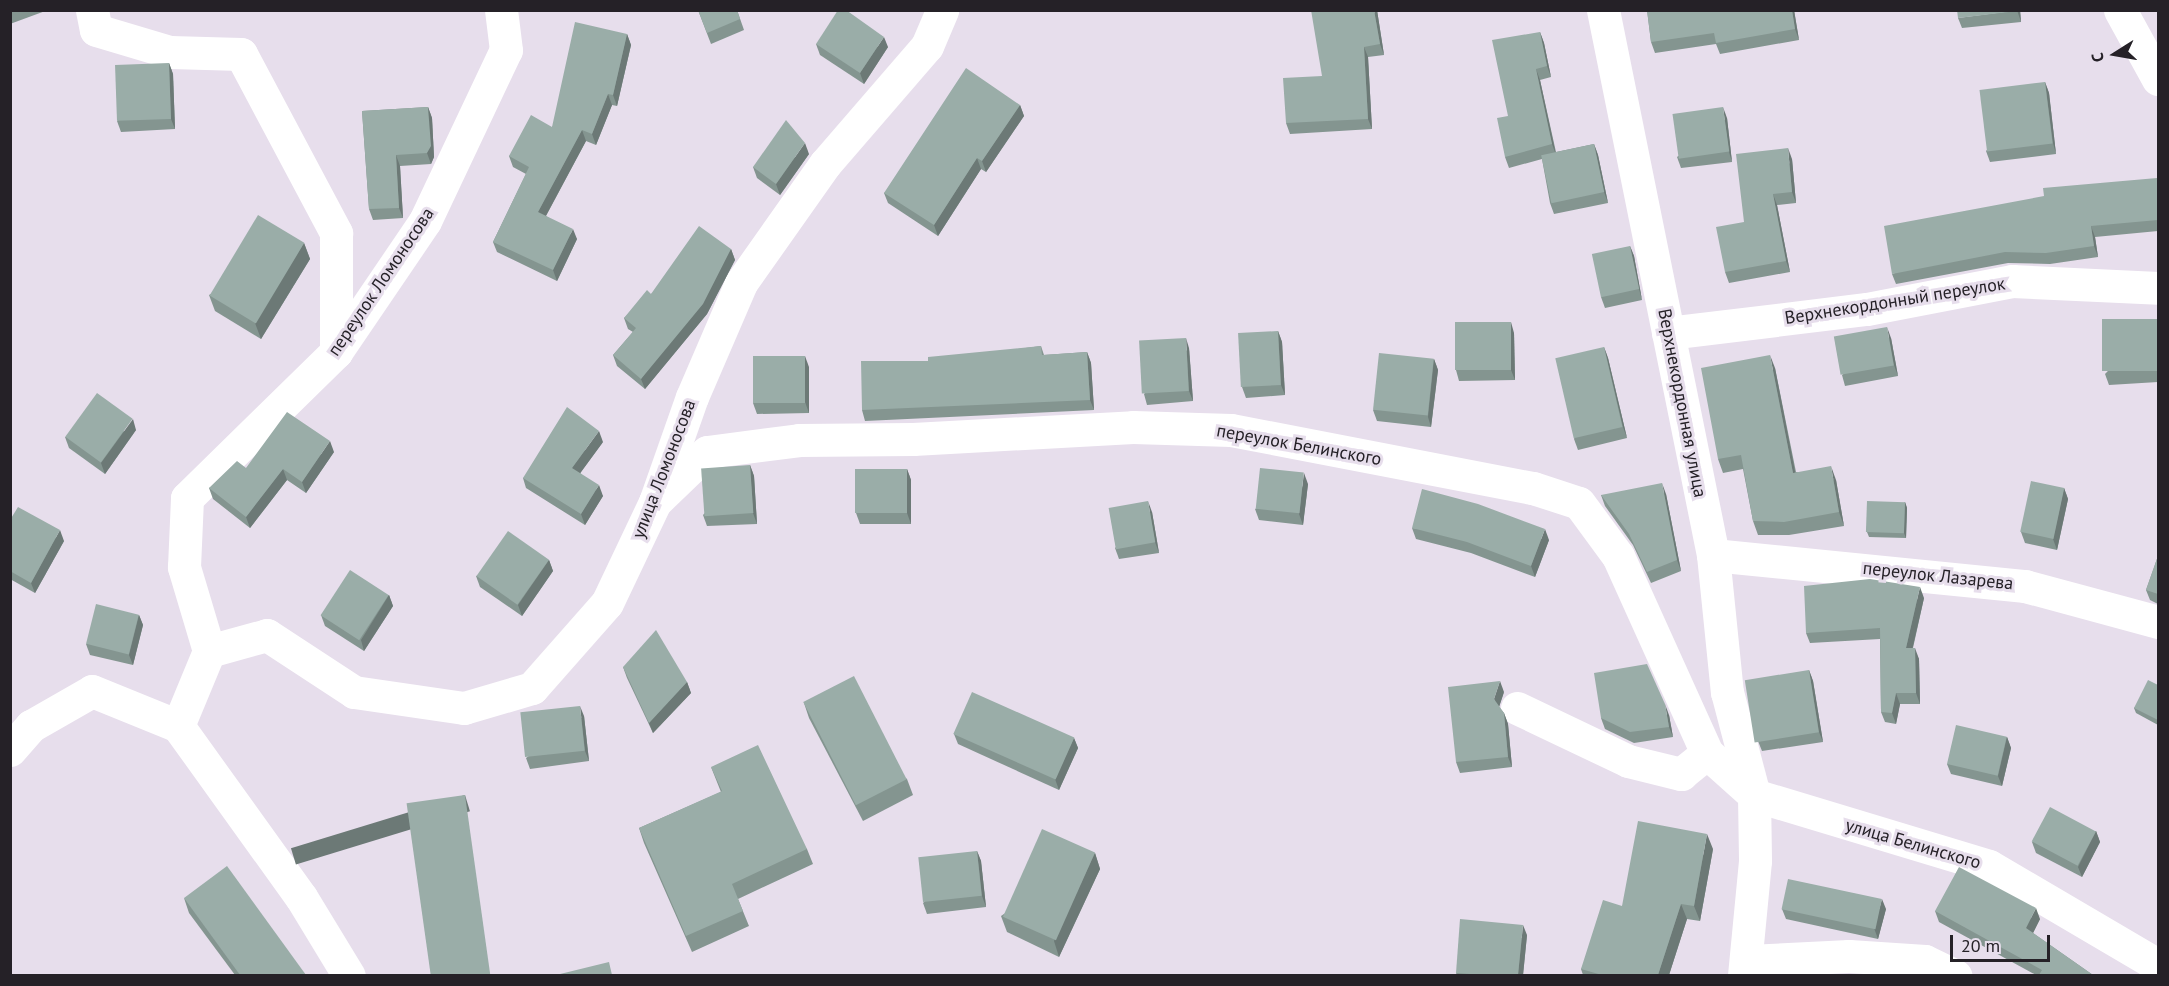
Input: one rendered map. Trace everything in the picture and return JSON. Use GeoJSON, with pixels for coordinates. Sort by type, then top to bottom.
{"type":"FeatureCollection","features":[{"type":"Feature","properties":{"kind":"street"},"geometry":{"type":"LineString","coordinates":[[92,10],[96,30],[170,52],[241,54],[336,233],[336,352]]}},
{"type":"Feature","properties":{"kind":"street","name":"переулок Ломоносова"},"geometry":{"type":"LineString","coordinates":[[209,651],[184,567],[187,498],[336,352],[425,221],[484,102],[506,50],[501,10]]}},
{"type":"Feature","properties":{"kind":"street","name":"улица Ломоносова"},"geometry":{"type":"LineString","coordinates":[[209,651],[267,635],[354,692],[464,708],[532,687],[607,603],[655,502],[692,397],[741,282],[825,165],[927,46],[942,10]]}},
{"type":"Feature","properties":{"kind":"street","name":"Верхнекордонная улица"},"geometry":{"type":"LineString","coordinates":[[1603,10],[1713,555],[1727,692],[1754,795],[1755,861],[1746,968]]}},
{"type":"Feature","properties":{"kind":"street"},"geometry":{"type":"LineString","coordinates":[[2120,10],[2158,79]]}},
{"type":"Feature","properties":{"kind":"street","name":"Верхнекордонный переулок"},"geometry":{"type":"LineString","coordinates":[[1668,333],[1867,309],[2012,281],[2158,288]]}},
{"type":"Feature","properties":{"kind":"street","name":"переулок Белинского"},"geometry":{"type":"LineString","coordinates":[[655,502],[707,452],[799,440],[913,439],[1133,427],[1232,430],[1533,489],[1579,502],[1618,556],[1707,753],[1754,795]]}},
{"type":"Feature","properties":{"kind":"street","name":"переулок Лазарева"},"geometry":{"type":"LineString","coordinates":[[1713,555],[2025,586],[2158,622]]}},
{"type":"Feature","properties":{"kind":"street"},"geometry":{"type":"LineString","coordinates":[[178,726],[209,651]]}},
{"type":"Feature","properties":{"kind":"street"},"geometry":{"type":"LineString","coordinates":[[10,750],[31,726],[92,691],[178,726],[301,897],[349,975]]}},
{"type":"Feature","properties":{"kind":"street"},"geometry":{"type":"LineString","coordinates":[[1517,708],[1628,761],[1681,774],[1707,753]]}},
{"type":"Feature","properties":{"kind":"street","name":"улица Белинского"},"geometry":{"type":"LineString","coordinates":[[1754,795],[1886,838],[1989,866],[2158,966]]}},
{"type":"Feature","properties":{"kind":"street"},"geometry":{"type":"LineString","coordinates":[[1746,968],[1870,957],[1925,961],[1956,975]]}},
{"type":"Feature","properties":{"kind":"building"},"geometry":{"type":"Polygon","coordinates":[[[698,10],[737,10],[740,19],[707,33],[698,10]]]}},
{"type":"Feature","properties":{"kind":"building"},"geometry":{"type":"Polygon","coordinates":[[[838,10],[846,10],[884,37],[860,73],[816,44],[838,10]]]}},
{"type":"Feature","properties":{"kind":"building"},"geometry":{"type":"Polygon","coordinates":[[[1311,10],[1374,10],[1380,44],[1364,47],[1368,119],[1286,123],[1283,78],[1322,76],[1311,10]]]}},
{"type":"Feature","properties":{"kind":"building"},"geometry":{"type":"Polygon","coordinates":[[[1647,10],[1792,10],[1795,29],[1716,43],[1714,33],[1651,42],[1647,10]]]}},
{"type":"Feature","properties":{"kind":"building"},"geometry":{"type":"Polygon","coordinates":[[[1957,10],[2017,10],[2017,11],[1958,18],[1957,10]]]}},
{"type":"Feature","properties":{"kind":"building"},"geometry":{"type":"Polygon","coordinates":[[[575,22],[627,34],[613,95],[608,94],[592,134],[582,130],[538,212],[573,229],[553,270],[493,242],[529,167],[509,156],[531,115],[552,127],[575,22]]]}},
{"type":"Feature","properties":{"kind":"building"},"geometry":{"type":"Polygon","coordinates":[[[1540,32],[1547,66],[1536,69],[1552,144],[1505,157],[1497,118],[1508,116],[1492,40],[1540,32]]]}},
{"type":"Feature","properties":{"kind":"building"},"geometry":{"type":"Polygon","coordinates":[[[169,63],[171,119],[117,121],[115,65],[169,63]]]}},
{"type":"Feature","properties":{"kind":"building"},"geometry":{"type":"Polygon","coordinates":[[[966,68],[1020,105],[982,161],[977,158],[934,225],[884,193],[966,68]]]}},
{"type":"Feature","properties":{"kind":"building"},"geometry":{"type":"Polygon","coordinates":[[[2045,82],[2053,144],[1987,152],[1979,90],[2045,82]]]}},
{"type":"Feature","properties":{"kind":"building"},"geometry":{"type":"Polygon","coordinates":[[[428,107],[431,146],[427,153],[396,155],[399,208],[369,209],[362,111],[428,107]]]}},
{"type":"Feature","properties":{"kind":"building"},"geometry":{"type":"Polygon","coordinates":[[[1723,107],[1729,152],[1679,159],[1672,114],[1723,107]]]}},
{"type":"Feature","properties":{"kind":"building"},"geometry":{"type":"Polygon","coordinates":[[[786,120],[805,143],[776,184],[753,167],[786,120]]]}},
{"type":"Feature","properties":{"kind":"building"},"geometry":{"type":"Polygon","coordinates":[[[1594,144],[1604,192],[1551,203],[1541,155],[1594,144]]]}},
{"type":"Feature","properties":{"kind":"building"},"geometry":{"type":"Polygon","coordinates":[[[1788,148],[1792,192],[1773,194],[1786,261],[1725,272],[1716,227],[1744,222],[1736,154],[1788,148]]]}},
{"type":"Feature","properties":{"kind":"building"},"geometry":{"type":"Polygon","coordinates":[[[2157,178],[2158,220],[2091,226],[2094,246],[2046,253],[2005,252],[1892,274],[1884,226],[2044,196],[2043,188],[2157,178]]]}},
{"type":"Feature","properties":{"kind":"building"},"geometry":{"type":"Polygon","coordinates":[[[258,215],[304,243],[256,323],[210,296],[258,215]]]}},
{"type":"Feature","properties":{"kind":"building"},"geometry":{"type":"Polygon","coordinates":[[[699,226],[731,249],[703,304],[641,379],[613,355],[636,328],[624,318],[647,290],[651,294],[699,226]]]}},
{"type":"Feature","properties":{"kind":"building"},"geometry":{"type":"Polygon","coordinates":[[[1630,246],[1639,289],[1601,297],[1592,254],[1630,246]]]}},
{"type":"Feature","properties":{"kind":"building"},"geometry":{"type":"Polygon","coordinates":[[[2102,319],[2158,319],[2158,371],[2102,371],[2102,319]]]}},
{"type":"Feature","properties":{"kind":"building"},"geometry":{"type":"Polygon","coordinates":[[[1455,322],[1511,322],[1511,370],[1455,370],[1455,322]]]}},
{"type":"Feature","properties":{"kind":"building"},"geometry":{"type":"Polygon","coordinates":[[[1887,327],[1894,365],[1841,375],[1834,336],[1887,327]]]}},
{"type":"Feature","properties":{"kind":"building"},"geometry":{"type":"Polygon","coordinates":[[[1278,331],[1281,385],[1241,387],[1238,333],[1278,331]]]}},
{"type":"Feature","properties":{"kind":"building"},"geometry":{"type":"Polygon","coordinates":[[[1186,338],[1189,391],[1142,393],[1139,340],[1186,338]]]}},
{"type":"Feature","properties":{"kind":"building"},"geometry":{"type":"Polygon","coordinates":[[[1041,346],[1042,355],[1087,352],[1090,400],[862,410],[861,361],[928,361],[928,357],[1041,346]]]}},
{"type":"Feature","properties":{"kind":"building"},"geometry":{"type":"Polygon","coordinates":[[[1604,347],[1622,427],[1574,438],[1555,358],[1604,347]]]}},
{"type":"Feature","properties":{"kind":"building"},"geometry":{"type":"Polygon","coordinates":[[[1379,353],[1434,359],[1428,415],[1373,410],[1379,353]]]}},
{"type":"Feature","properties":{"kind":"building"},"geometry":{"type":"Polygon","coordinates":[[[1770,355],[1793,473],[1831,466],[1839,512],[1784,522],[1753,521],[1741,455],[1718,459],[1701,368],[1770,355]]]}},
{"type":"Feature","properties":{"kind":"building"},"geometry":{"type":"Polygon","coordinates":[[[753,356],[805,356],[805,403],[753,403],[753,356]]]}},
{"type":"Feature","properties":{"kind":"building"},"geometry":{"type":"Polygon","coordinates":[[[97,393],[133,419],[101,463],[65,437],[97,393]]]}},
{"type":"Feature","properties":{"kind":"building"},"geometry":{"type":"Polygon","coordinates":[[[567,407],[599,431],[572,468],[599,485],[581,514],[523,478],[567,407]]]}},
{"type":"Feature","properties":{"kind":"building"},"geometry":{"type":"Polygon","coordinates":[[[287,412],[330,441],[302,482],[283,469],[246,517],[209,488],[237,461],[246,468],[287,412]]]}},
{"type":"Feature","properties":{"kind":"building"},"geometry":{"type":"Polygon","coordinates":[[[750,465],[753,513],[704,516],[701,468],[750,465]]]}},
{"type":"Feature","properties":{"kind":"building"},"geometry":{"type":"Polygon","coordinates":[[[1260,468],[1304,473],[1299,513],[1256,509],[1260,468]]]}},
{"type":"Feature","properties":{"kind":"building"},"geometry":{"type":"Polygon","coordinates":[[[855,469],[907,469],[907,513],[855,513],[855,469]]]}},
{"type":"Feature","properties":{"kind":"building"},"geometry":{"type":"Polygon","coordinates":[[[2031,481],[2064,488],[2053,539],[2020,532],[2031,481]]]}},
{"type":"Feature","properties":{"kind":"building"},"geometry":{"type":"Polygon","coordinates":[[[1662,483],[1677,560],[1647,572],[1629,534],[1601,495],[1662,483]]]}},
{"type":"Feature","properties":{"kind":"building"},"geometry":{"type":"Polygon","coordinates":[[[1422,489],[1478,504],[1545,529],[1531,566],[1467,542],[1412,528],[1422,489]]]}},
{"type":"Feature","properties":{"kind":"building"},"geometry":{"type":"Polygon","coordinates":[[[1148,501],[1155,542],[1116,549],[1109,508],[1148,501]]]}},
{"type":"Feature","properties":{"kind":"building"},"geometry":{"type":"Polygon","coordinates":[[[1867,501],[1905,502],[1904,533],[1866,532],[1867,501]]]}},
{"type":"Feature","properties":{"kind":"building"},"geometry":{"type":"Polygon","coordinates":[[[18,507],[60,530],[31,583],[10,571],[10,520],[18,507]]]}},
{"type":"Feature","properties":{"kind":"building"},"geometry":{"type":"Polygon","coordinates":[[[508,531],[549,560],[517,605],[476,576],[508,531]]]}},
{"type":"Feature","properties":{"kind":"building"},"geometry":{"type":"Polygon","coordinates":[[[2158,556],[2158,594],[2146,590],[2158,556]]]}},
{"type":"Feature","properties":{"kind":"building"},"geometry":{"type":"Polygon","coordinates":[[[350,570],[389,595],[359,640],[321,615],[350,570]]]}},
{"type":"Feature","properties":{"kind":"building"},"geometry":{"type":"Polygon","coordinates":[[[1870,579],[1920,587],[1906,648],[1915,648],[1916,693],[1896,693],[1892,713],[1881,712],[1880,628],[1806,633],[1804,586],[1870,579]]]}},
{"type":"Feature","properties":{"kind":"building"},"geometry":{"type":"Polygon","coordinates":[[[96,604],[139,615],[129,654],[86,644],[96,604]]]}},
{"type":"Feature","properties":{"kind":"building"},"geometry":{"type":"Polygon","coordinates":[[[656,630],[687,682],[649,723],[623,667],[656,630]]]}},
{"type":"Feature","properties":{"kind":"building"},"geometry":{"type":"Polygon","coordinates":[[[1647,664],[1665,704],[1669,727],[1630,732],[1601,718],[1594,673],[1647,664]]]}},
{"type":"Feature","properties":{"kind":"building"},"geometry":{"type":"Polygon","coordinates":[[[1809,670],[1819,732],[1755,742],[1745,680],[1809,670]]]}},
{"type":"Feature","properties":{"kind":"building"},"geometry":{"type":"Polygon","coordinates":[[[854,676],[907,779],[856,805],[803,702],[854,676]]]}},
{"type":"Feature","properties":{"kind":"building"},"geometry":{"type":"Polygon","coordinates":[[[2148,680],[2158,685],[2158,720],[2134,708],[2148,680]]]}},
{"type":"Feature","properties":{"kind":"building"},"geometry":{"type":"Polygon","coordinates":[[[1500,681],[1494,699],[1504,713],[1508,757],[1456,762],[1448,687],[1500,681]]]}},
{"type":"Feature","properties":{"kind":"building"},"geometry":{"type":"Polygon","coordinates":[[[972,692],[1074,738],[1056,780],[953,734],[972,692]]]}},
{"type":"Feature","properties":{"kind":"building"},"geometry":{"type":"Polygon","coordinates":[[[580,706],[585,751],[525,757],[520,712],[580,706]]]}},
{"type":"Feature","properties":{"kind":"building"},"geometry":{"type":"Polygon","coordinates":[[[1956,725],[2007,737],[1998,776],[1947,764],[1956,725]]]}},
{"type":"Feature","properties":{"kind":"building"},"geometry":{"type":"Polygon","coordinates":[[[758,745],[807,849],[732,884],[743,911],[686,936],[639,828],[722,791],[711,767],[758,745]]]}},
{"type":"Feature","properties":{"kind":"building"},"geometry":{"type":"Polygon","coordinates":[[[465,795],[490,975],[431,976],[407,803],[465,795]]]}},
{"type":"Feature","properties":{"kind":"building"},"geometry":{"type":"Polygon","coordinates":[[[2050,807],[2096,831],[2078,866],[2032,841],[2050,807]]]}},
{"type":"Feature","properties":{"kind":"building"},"geometry":{"type":"Polygon","coordinates":[[[1638,821],[1707,834],[1694,906],[1681,904],[1658,975],[1602,975],[1581,969],[1603,900],[1622,906],[1638,821]]]}},
{"type":"Feature","properties":{"kind":"building"},"geometry":{"type":"Polygon","coordinates":[[[1042,829],[1095,853],[1056,940],[1003,917],[1042,829]]]}},
{"type":"Feature","properties":{"kind":"building"},"geometry":{"type":"Polygon","coordinates":[[[977,851],[982,896],[923,902],[918,857],[977,851]]]}},
{"type":"Feature","properties":{"kind":"building"},"geometry":{"type":"Polygon","coordinates":[[[227,866],[306,975],[240,975],[184,898],[227,866]]]}},
{"type":"Feature","properties":{"kind":"building"},"geometry":{"type":"Polygon","coordinates":[[[1959,867],[2036,908],[2026,928],[2093,975],[2039,975],[2042,970],[1935,911],[1959,867]]]}},
{"type":"Feature","properties":{"kind":"building"},"geometry":{"type":"Polygon","coordinates":[[[1788,879],[1882,899],[1875,929],[1782,909],[1788,879]]]}},
{"type":"Feature","properties":{"kind":"building"},"geometry":{"type":"Polygon","coordinates":[[[1460,919],[1523,925],[1518,975],[1456,973],[1460,919]]]}},
{"type":"Feature","properties":{"kind":"building"},"geometry":{"type":"Polygon","coordinates":[[[609,962],[612,975],[556,975],[609,962]]]}}]}
